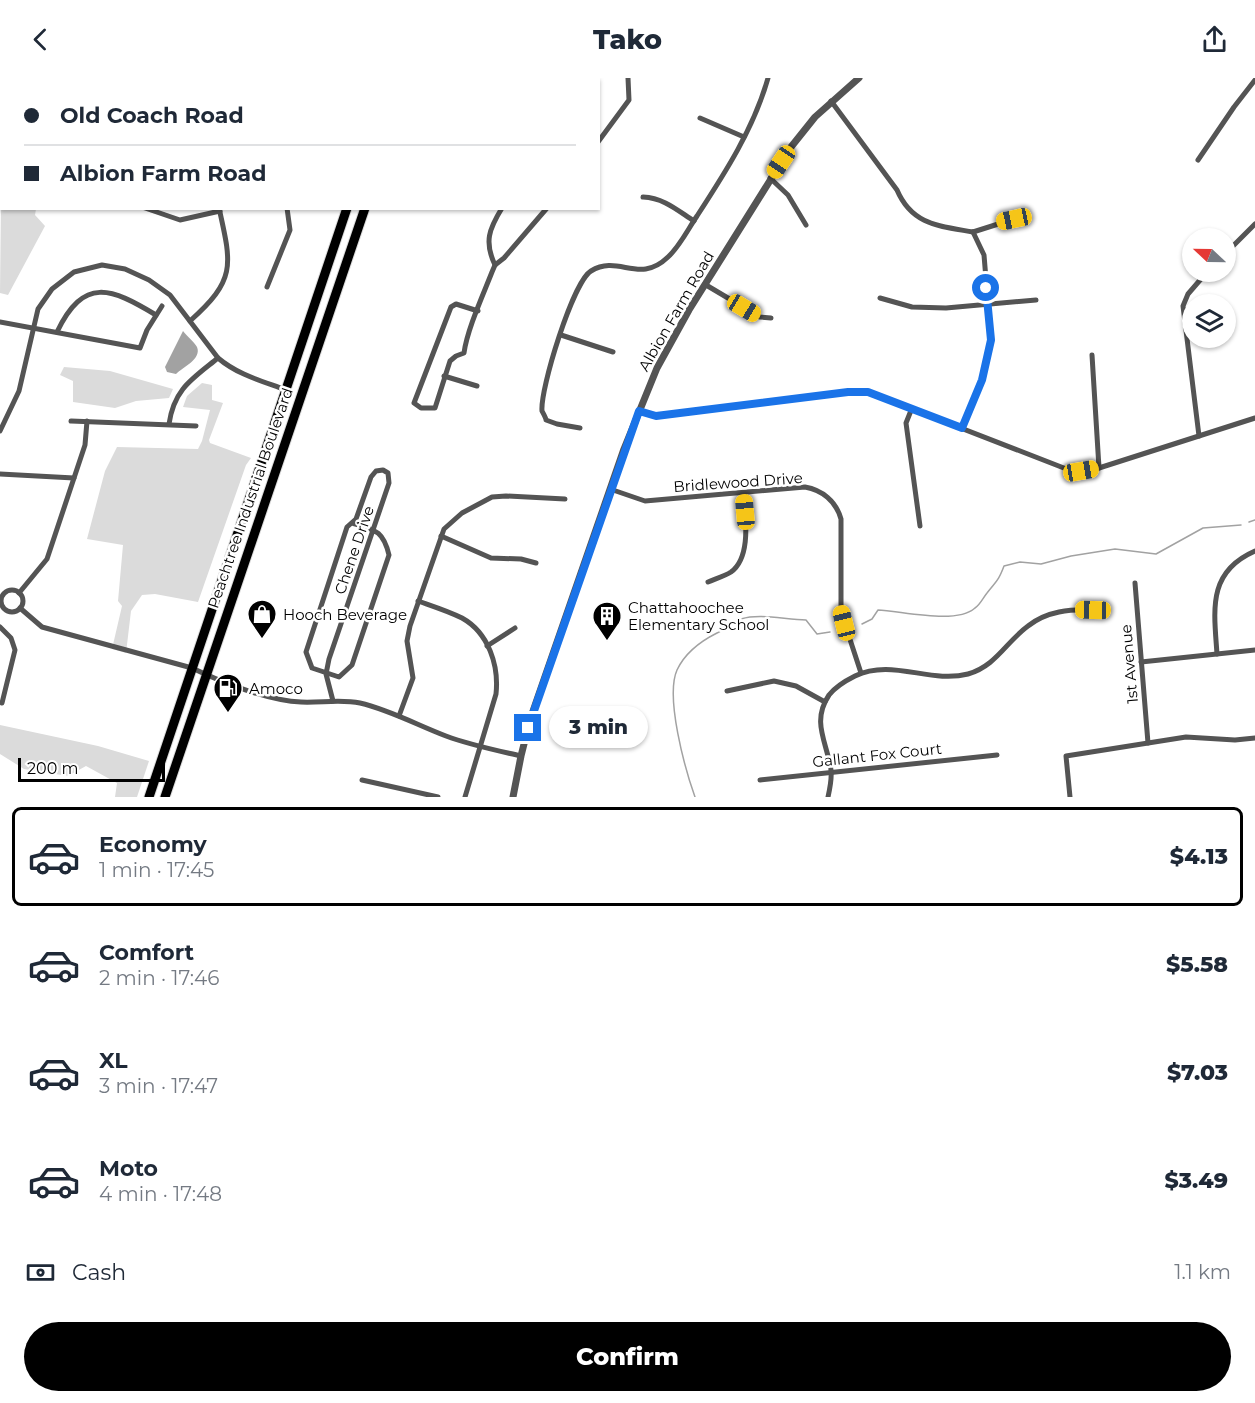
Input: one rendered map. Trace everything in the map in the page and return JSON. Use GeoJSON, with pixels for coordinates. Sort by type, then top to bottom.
{"type":"FeatureCollection","features":[{"type":"Feature","properties":{"kind":"highway","name":"Peachtree Industrial Boulevard"},"geometry":{"type":"LineString","coordinates":[[149,797],[346,210]]}},
{"type":"Feature","properties":{"kind":"highway","name":"Peachtree Industrial Boulevard"},"geometry":{"type":"LineString","coordinates":[[165,797],[364,210]]}},
{"type":"Feature","properties":{"kind":"street"},"geometry":{"type":"LineString","coordinates":[[600,139],[629,100],[628,78]]}},
{"type":"Feature","properties":{"kind":"street"},"geometry":{"type":"LineString","coordinates":[[580,428],[546,420],[542,412],[549,372],[574,294],[582,279],[591,271],[613,265],[645,270],[657,267],[670,255],[721,179],[744,137],[763,96],[768,78]]}},
{"type":"Feature","properties":{"kind":"street","name":"Albion Farm Road"},"geometry":{"type":"LineString","coordinates":[[513,797],[530,720],[610,489],[657,368],[770,178],[797,139],[831,101],[859,78]]}},
{"type":"Feature","properties":{"kind":"street"},"geometry":{"type":"LineString","coordinates":[[1198,160],[1254,82]]}},
{"type":"Feature","properties":{"kind":"street"},"geometry":{"type":"LineString","coordinates":[[831,101],[897,190],[904,205],[919,219],[973,232],[1014,219]]}},
{"type":"Feature","properties":{"kind":"street"},"geometry":{"type":"LineString","coordinates":[[700,118],[744,137]]}},
{"type":"Feature","properties":{"kind":"street"},"geometry":{"type":"LineString","coordinates":[[770,178],[788,195],[806,225]]}},
{"type":"Feature","properties":{"kind":"street"},"geometry":{"type":"LineString","coordinates":[[643,197],[667,202],[694,221]]}},
{"type":"Feature","properties":{"kind":"street"},"geometry":{"type":"LineString","coordinates":[[151,210],[180,220],[220,210],[228,249],[225,280],[212,301],[190,321]]}},
{"type":"Feature","properties":{"kind":"street"},"geometry":{"type":"LineString","coordinates":[[267,287],[282,255],[290,230],[287,210]]}},
{"type":"Feature","properties":{"kind":"street"},"geometry":{"type":"LineString","coordinates":[[495,265],[489,253],[489,237],[491,225],[501,210]]}},
{"type":"Feature","properties":{"kind":"street"},"geometry":{"type":"LineString","coordinates":[[478,311],[456,304],[451,307],[414,403],[417,406],[435,408],[450,361],[464,353],[495,265],[504,258],[543,210]]}},
{"type":"Feature","properties":{"kind":"street"},"geometry":{"type":"LineString","coordinates":[[1236,243],[1255,224]]}},
{"type":"Feature","properties":{"kind":"street"},"geometry":{"type":"LineString","coordinates":[[962,428],[982,380],[991,340],[984,255],[973,232]]}},
{"type":"Feature","properties":{"kind":"street"},"geometry":{"type":"LineString","coordinates":[[0,431],[19,391],[38,309],[52,289],[74,272],[102,265],[125,269],[149,280],[170,295],[218,358],[228,367],[286,390]]}},
{"type":"Feature","properties":{"kind":"street"},"geometry":{"type":"LineString","coordinates":[[1198,282],[1188,294],[1184,306],[1199,436]]}},
{"type":"Feature","properties":{"kind":"street"},"geometry":{"type":"LineString","coordinates":[[706,285],[759,317],[771,318]]}},
{"type":"Feature","properties":{"kind":"street"},"geometry":{"type":"LineString","coordinates":[[57,332],[75,302],[93,293],[126,297],[156,315]]}},
{"type":"Feature","properties":{"kind":"street"},"geometry":{"type":"LineString","coordinates":[[880,298],[912,307],[945,308],[1036,300]]}},
{"type":"Feature","properties":{"kind":"street"},"geometry":{"type":"LineString","coordinates":[[0,322],[140,348],[147,330],[162,306]]}},
{"type":"Feature","properties":{"kind":"street"},"geometry":{"type":"LineString","coordinates":[[561,335],[613,352]]}},
{"type":"Feature","properties":{"kind":"street"},"geometry":{"type":"LineString","coordinates":[[1092,355],[1099,468]]}},
{"type":"Feature","properties":{"kind":"street"},"geometry":{"type":"LineString","coordinates":[[170,424],[172,407],[183,386],[218,358]]}},
{"type":"Feature","properties":{"kind":"street"},"geometry":{"type":"LineString","coordinates":[[444,376],[477,386]]}},
{"type":"Feature","properties":{"kind":"street"},"geometry":{"type":"LineString","coordinates":[[639,411],[656,416],[848,392],[868,392],[1070,470],[1081,471],[1099,468],[1255,418]]}},
{"type":"Feature","properties":{"kind":"street"},"geometry":{"type":"LineString","coordinates":[[912,408],[906,423],[920,526]]}},
{"type":"Feature","properties":{"kind":"street"},"geometry":{"type":"LineString","coordinates":[[71,421],[196,426]]}},
{"type":"Feature","properties":{"kind":"street"},"geometry":{"type":"LineString","coordinates":[[19,593],[46,559],[85,445],[87,422]]}},
{"type":"Feature","properties":{"kind":"street","name":"Chene Drive"},"geometry":{"type":"LineString","coordinates":[[327,674],[329,659],[390,483],[388,473],[376,471],[371,477],[356,519],[352,523]]}},
{"type":"Feature","properties":{"kind":"street"},"geometry":{"type":"LineString","coordinates":[[0,474],[74,478]]}},
{"type":"Feature","properties":{"kind":"street","name":"Bridlewood Drive"},"geometry":{"type":"LineString","coordinates":[[610,489],[645,501],[812,488],[823,493],[837,509],[841,519],[841,612],[861,673]]}},
{"type":"Feature","properties":{"kind":"street"},"geometry":{"type":"LineString","coordinates":[[708,582],[732,572],[742,558],[746,530],[744,493]]}},
{"type":"Feature","properties":{"kind":"street"},"geometry":{"type":"LineString","coordinates":[[399,716],[413,678],[407,641],[418,601],[444,529],[462,513],[492,497],[565,499]]}},
{"type":"Feature","properties":{"kind":"street"},"geometry":{"type":"LineString","coordinates":[[352,523],[374,530],[386,540],[389,555],[352,665],[339,677],[327,674],[312,668],[306,652],[347,527],[352,523]]}},
{"type":"Feature","properties":{"kind":"street"},"geometry":{"type":"LineString","coordinates":[[441,536],[491,558],[521,559],[536,563]]}},
{"type":"Feature","properties":{"kind":"street"},"geometry":{"type":"LineString","coordinates":[[1217,654],[1216,590],[1222,577],[1232,566],[1244,556],[1255,551]]}},
{"type":"Feature","properties":{"kind":"street","name":"1st Avenue"},"geometry":{"type":"LineString","coordinates":[[1135,584],[1148,743]]}},
{"type":"Feature","properties":{"kind":"street"},"geometry":{"type":"LineString","coordinates":[[12,590],[19,593],[23,600],[20,608],[13,612],[5,609],[1,601],[2,592],[12,590]]}},
{"type":"Feature","properties":{"kind":"street"},"geometry":{"type":"LineString","coordinates":[[418,601],[460,617],[480,635],[494,658],[498,679],[496,694],[465,797]]}},
{"type":"Feature","properties":{"kind":"street"},"geometry":{"type":"LineString","coordinates":[[20,608],[42,627],[192,668],[206,675],[281,700],[358,703],[479,747],[521,756]]}},
{"type":"Feature","properties":{"kind":"street"},"geometry":{"type":"LineString","coordinates":[[0,614],[5,609]]}},
{"type":"Feature","properties":{"kind":"street"},"geometry":{"type":"LineString","coordinates":[[828,797],[831,771],[820,728],[820,715],[825,702],[837,687],[861,673],[891,668],[946,676],[977,671],[998,657],[1026,627],[1038,619],[1070,609],[1093,610]]}},
{"type":"Feature","properties":{"kind":"street"},"geometry":{"type":"LineString","coordinates":[[0,627],[11,638],[15,650],[2,691],[2,703]]}},
{"type":"Feature","properties":{"kind":"street"},"geometry":{"type":"LineString","coordinates":[[487,646],[515,628]]}},
{"type":"Feature","properties":{"kind":"street"},"geometry":{"type":"LineString","coordinates":[[1140,662],[1255,650]]}},
{"type":"Feature","properties":{"kind":"street"},"geometry":{"type":"LineString","coordinates":[[327,674],[333,702]]}},
{"type":"Feature","properties":{"kind":"street"},"geometry":{"type":"LineString","coordinates":[[727,691],[774,681],[796,686],[825,702]]}},
{"type":"Feature","properties":{"kind":"street"},"geometry":{"type":"LineString","coordinates":[[1070,797],[1066,756],[1186,738],[1235,740],[1255,738]]}},
{"type":"Feature","properties":{"kind":"street","name":"Gallant Fox Court"},"geometry":{"type":"LineString","coordinates":[[760,780],[996,755]]}},
{"type":"Feature","properties":{"kind":"street"},"geometry":{"type":"LineString","coordinates":[[362,780],[438,797]]}},
{"type":"Feature","properties":{"kind":"shaded area"},"geometry":{"type":"Polygon","coordinates":[[[1,210],[36,210],[35,215],[45,226],[8,295],[0,293],[1,210]]]}},
{"type":"Feature","properties":{"kind":"shaded area"},"geometry":{"type":"Polygon","coordinates":[[[183,331],[197,347],[197,355],[176,374],[167,372],[165,367],[183,331]]]}},
{"type":"Feature","properties":{"kind":"shaded area"},"geometry":{"type":"Polygon","coordinates":[[[64,367],[110,371],[173,389],[169,398],[136,401],[115,408],[73,402],[73,381],[60,375],[64,367]]]}},
{"type":"Feature","properties":{"kind":"shaded area"},"geometry":{"type":"Polygon","coordinates":[[[202,383],[212,385],[212,400],[223,403],[209,440],[210,443],[251,458],[246,465],[198,602],[155,594],[142,595],[131,611],[126,653],[112,649],[122,606],[118,601],[123,545],[87,539],[105,471],[117,447],[198,449],[210,410],[183,407],[187,396],[202,383]]]}},
{"type":"Feature","properties":{"kind":"shaded area"},"geometry":{"type":"Polygon","coordinates":[[[0,725],[98,746],[149,761],[137,797],[115,797],[117,783],[86,766],[68,776],[24,769],[0,754],[0,725]]]}},
{"type":"Feature","properties":{"kind":"waterway"},"geometry":{"type":"LineString","coordinates":[[1249,522],[1255,520]]}},
{"type":"Feature","properties":{"kind":"waterway"},"geometry":{"type":"LineString","coordinates":[[862,624],[872,619],[878,610],[928,616],[955,616],[966,613],[980,603],[1004,566],[1020,562],[1041,564],[1071,556],[1115,549],[1156,554],[1203,528],[1241,525]]}},
{"type":"Feature","properties":{"kind":"waterway"},"geometry":{"type":"LineString","coordinates":[[695,797],[682,752],[673,697],[677,670],[684,658],[705,640],[738,620],[749,617],[806,620],[817,634],[830,632]]}},
{"type":"Feature","properties":{"kind":"place","name":"Hooch Beverage"},"geometry":{"type":"Point","coordinates":[262,640]}},
{"type":"Feature","properties":{"kind":"place","name":"Chattahoochee Elementary School"},"geometry":{"type":"Point","coordinates":[607,642]}},
{"type":"Feature","properties":{"kind":"place","name":"Amoco"},"geometry":{"type":"Point","coordinates":[228,714]}},
{"type":"Feature","properties":{"kind":"route"},"geometry":{"type":"LineString","coordinates":[[528,728],[639,411],[656,416],[848,392],[868,392],[962,428],[982,380],[991,340],[986,288]]}}]}
